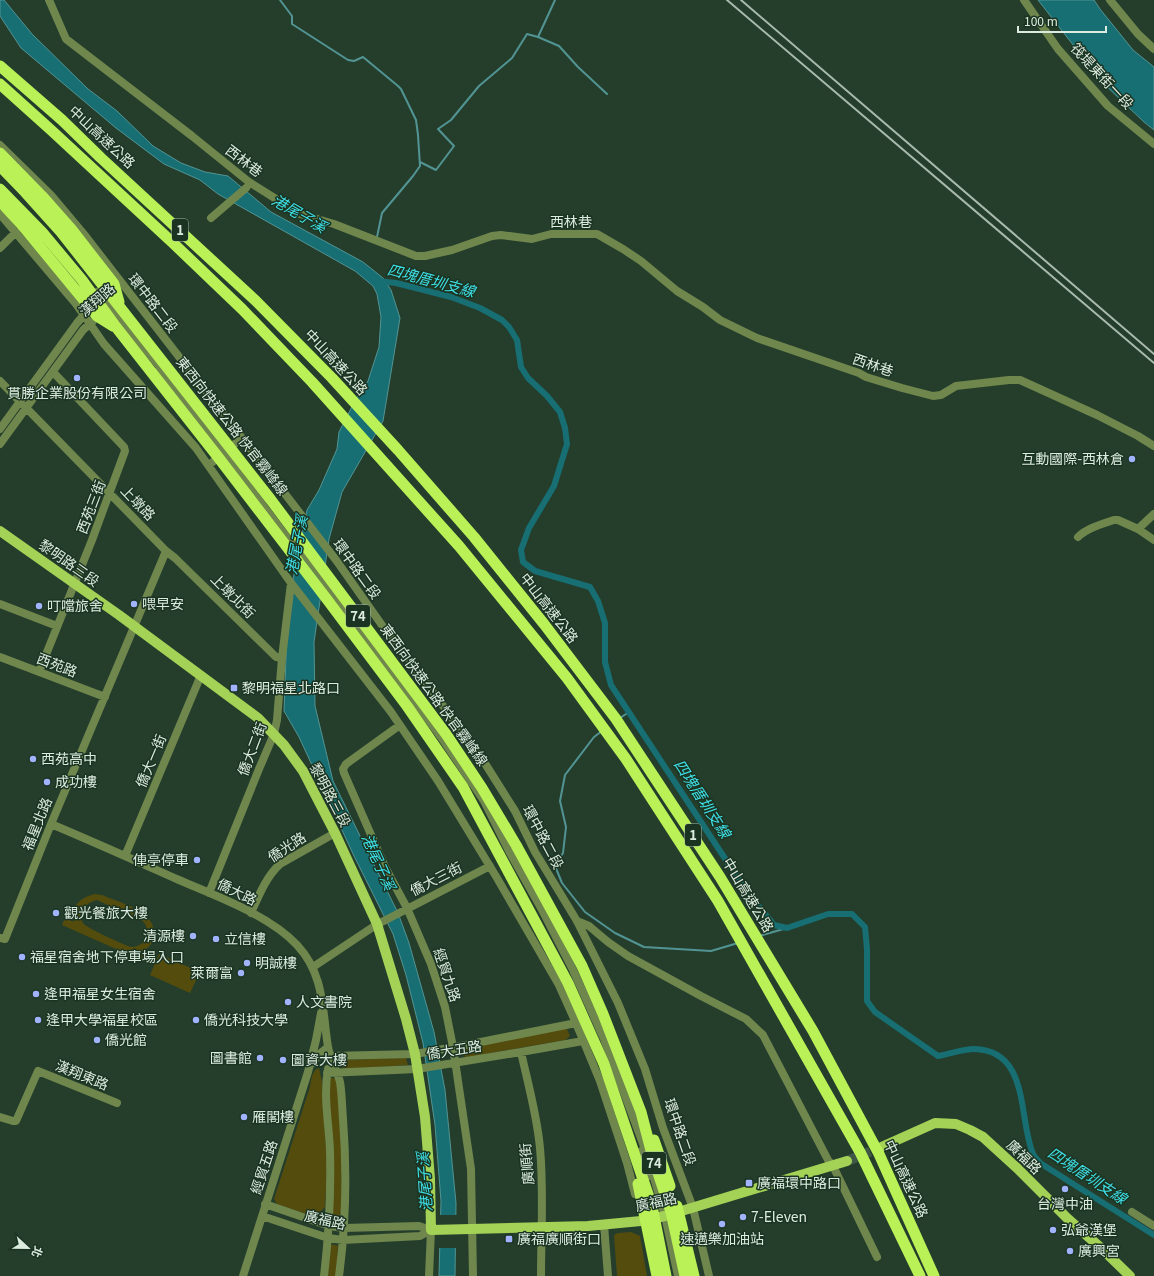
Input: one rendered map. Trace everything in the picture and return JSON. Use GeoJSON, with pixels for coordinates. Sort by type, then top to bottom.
{"type":"FeatureCollection","features":[{"type":"Feature","properties":{"kind":"highway","name":"中山高速公路"},"geometry":{"type":"LineString","coordinates":[[0,66],[62,120],[256,301],[332,378],[387,437],[479,544],[544,624],[612,713],[720,877],[812,1030],[879,1154],[934,1276]]}},
{"type":"Feature","properties":{"kind":"highway","name":"中山高速公路"},"geometry":{"type":"LineString","coordinates":[[0,84],[145,216],[242,309],[312,382],[459,546],[567,678],[626,759],[718,901],[860,1152],[920,1276]]}},
{"type":"Feature","properties":{"kind":"highway"},"geometry":{"type":"LineString","coordinates":[[0,153],[42,196],[72,230],[114,284],[109,306]]}},
{"type":"Feature","properties":{"kind":"highway","name":"東西向快速公路 快官霧峰線"},"geometry":{"type":"LineString","coordinates":[[0,166],[61,232],[109,306],[276,506],[446,734],[482,788],[516,846],[582,966],[606,1021],[641,1112],[653,1158],[671,1212],[685,1276]]}},
{"type":"Feature","properties":{"kind":"highway","name":"東西向快速公路 快官霧峰線"},"geometry":{"type":"LineString","coordinates":[[0,188],[42,232],[82,280],[116,327],[326,598],[407,706],[463,787],[568,983],[604,1064],[652,1206],[666,1276]]}},
{"type":"Feature","properties":{"kind":"highway"},"geometry":{"type":"LineString","coordinates":[[0,201],[22,225],[97,316],[116,327]]}},
{"type":"Feature","properties":{"kind":"highway"},"geometry":{"type":"LineString","coordinates":[[641,1112],[656,1143],[678,1208],[694,1276]]}},
{"type":"Feature","properties":{"kind":"highway"},"geometry":{"type":"LineString","coordinates":[[626,1130],[657,1276]]}},
{"type":"Feature","properties":{"kind":"main road","name":"黎明路三段"},"geometry":{"type":"LineString","coordinates":[[0,531],[134,626],[258,718],[294,758],[335,833],[377,924],[397,984],[415,1054],[425,1117],[430,1179],[431,1230]]}},
{"type":"Feature","properties":{"kind":"main road","name":"廣福路"},"geometry":{"type":"LineString","coordinates":[[877,1149],[935,1123],[956,1124],[970,1130],[983,1137],[1013,1164],[1066,1218],[1101,1248],[1130,1276]]}},
{"type":"Feature","properties":{"kind":"main road","name":"廣福路"},"geometry":{"type":"LineString","coordinates":[[431,1230],[604,1224],[641,1221],[662,1217],[693,1208],[847,1161]]}},
{"type":"Feature","properties":{"kind":"street","name":"西林巷"},"geometry":{"type":"LineString","coordinates":[[48,0],[66,39],[249,182],[307,217],[334,224],[416,256],[425,256],[452,250],[492,236],[501,235],[532,239],[551,234],[597,234],[641,261],[677,291],[703,306],[714,317],[757,338],[859,373],[866,377],[933,396],[941,395],[956,386],[1020,380],[1097,415],[1154,446]]}},
{"type":"Feature","properties":{"kind":"street","name":"筏堤東街一段"},"geometry":{"type":"LineString","coordinates":[[1024,0],[1058,49],[1108,106],[1154,144]]}},
{"type":"Feature","properties":{"kind":"street"},"geometry":{"type":"LineString","coordinates":[[1110,0],[1138,34],[1154,49]]}},
{"type":"Feature","properties":{"kind":"street","name":"環中路二段"},"geometry":{"type":"LineString","coordinates":[[0,145],[51,195],[242,438],[336,560],[384,628],[408,658],[486,765],[515,811],[535,852],[577,921],[618,1003],[645,1069],[663,1128],[693,1208],[709,1276]]}},
{"type":"Feature","properties":{"kind":"street"},"geometry":{"type":"LineString","coordinates":[[0,182],[36,219],[109,306],[226,452],[441,737],[484,801],[508,851],[541,908],[573,970],[604,1039],[648,1156],[674,1276]]}},
{"type":"Feature","properties":{"kind":"street"},"geometry":{"type":"LineString","coordinates":[[0,188],[22,208],[109,306]]}},
{"type":"Feature","properties":{"kind":"street"},"geometry":{"type":"LineString","coordinates":[[212,218],[246,188]]}},
{"type":"Feature","properties":{"kind":"street"},"geometry":{"type":"LineString","coordinates":[[0,214],[84,315],[104,344],[136,381],[174,421],[209,465],[291,583],[391,712],[438,781],[490,866],[559,985],[576,1023],[600,1081],[628,1163],[652,1276]]}},
{"type":"Feature","properties":{"kind":"street"},"geometry":{"type":"LineString","coordinates":[[0,248],[16,232]]}},
{"type":"Feature","properties":{"kind":"street","name":"漢翔路"},"geometry":{"type":"LineString","coordinates":[[0,444],[83,330],[127,290]]}},
{"type":"Feature","properties":{"kind":"street","name":"漢翔路"},"geometry":{"type":"LineString","coordinates":[[0,429],[84,315],[109,306]]}},
{"type":"Feature","properties":{"kind":"street","name":"西苑三街"},"geometry":{"type":"LineString","coordinates":[[39,672],[124,455],[124,447],[53,372]]}},
{"type":"Feature","properties":{"kind":"street","name":"上墩路"},"geometry":{"type":"LineString","coordinates":[[0,381],[166,551]]}},
{"type":"Feature","properties":{"kind":"street"},"geometry":{"type":"LineString","coordinates":[[209,465],[242,438]]}},
{"type":"Feature","properties":{"kind":"street"},"geometry":{"type":"LineString","coordinates":[[1138,529],[1154,514]]}},
{"type":"Feature","properties":{"kind":"street"},"geometry":{"type":"LineString","coordinates":[[1078,537],[1082,533],[1114,520],[1122,521],[1138,529],[1154,540]]}},
{"type":"Feature","properties":{"kind":"street"},"geometry":{"type":"LineString","coordinates":[[299,549],[331,596],[447,752],[476,795],[500,845],[542,918],[589,1015],[614,1075],[650,1176],[678,1276]]}},
{"type":"Feature","properties":{"kind":"street"},"geometry":{"type":"LineString","coordinates":[[134,626],[166,551]]}},
{"type":"Feature","properties":{"kind":"street","name":"上墩北街"},"geometry":{"type":"LineString","coordinates":[[166,551],[175,558],[276,657],[282,658]]}},
{"type":"Feature","properties":{"kind":"street","name":"僑大二街"},"geometry":{"type":"LineString","coordinates":[[209,893],[258,769],[274,734],[277,720],[282,658],[291,583]]}},
{"type":"Feature","properties":{"kind":"street"},"geometry":{"type":"LineString","coordinates":[[0,604],[57,626]]}},
{"type":"Feature","properties":{"kind":"street","name":"福星北路"},"geometry":{"type":"LineString","coordinates":[[0,938],[5,939],[51,824],[134,626]]}},
{"type":"Feature","properties":{"kind":"street","name":"西苑路"},"geometry":{"type":"LineString","coordinates":[[0,657],[105,697]]}},
{"type":"Feature","properties":{"kind":"street","name":"僑大一街"},"geometry":{"type":"LineString","coordinates":[[125,856],[201,675]]}},
{"type":"Feature","properties":{"kind":"street","name":"經貿九路"},"geometry":{"type":"LineString","coordinates":[[400,725],[346,764],[343,769],[344,775],[404,909],[431,964],[445,1007],[456,1063],[471,1169],[468,1228],[473,1276]]}},
{"type":"Feature","properties":{"kind":"street","name":"僑大路"},"geometry":{"type":"LineString","coordinates":[[51,824],[251,913],[281,932],[297,946],[313,967],[322,995],[330,1056],[340,1081],[346,1176],[344,1228],[339,1276]]}},
{"type":"Feature","properties":{"kind":"street","name":"僑光路"},"geometry":{"type":"LineString","coordinates":[[251,913],[263,886],[280,864],[335,833]]}},
{"type":"Feature","properties":{"kind":"street","name":"僑大三街"},"geometry":{"type":"LineString","coordinates":[[313,967],[377,924],[490,866]]}},
{"type":"Feature","properties":{"kind":"street"},"geometry":{"type":"LineString","coordinates":[[577,921],[589,926],[628,956],[753,1024],[768,1044],[775,1060],[787,1079],[828,1160],[833,1166],[877,1257]]}},
{"type":"Feature","properties":{"kind":"street","name":"經貿五路"},"geometry":{"type":"LineString","coordinates":[[243,1276],[308,1072],[320,1018],[322,995]]}},
{"type":"Feature","properties":{"kind":"street","name":"僑大五路"},"geometry":{"type":"LineString","coordinates":[[330,1056],[415,1054],[576,1023]]}},
{"type":"Feature","properties":{"kind":"street","name":"僑大五路"},"geometry":{"type":"LineString","coordinates":[[327,1073],[417,1069],[583,1041]]}},
{"type":"Feature","properties":{"kind":"street"},"geometry":{"type":"LineString","coordinates":[[308,1072],[318,1055],[328,1047]]}},
{"type":"Feature","properties":{"kind":"street","name":"廣順街"},"geometry":{"type":"LineString","coordinates":[[521,1052],[533,1103],[540,1147],[543,1197],[541,1276]]}},
{"type":"Feature","properties":{"kind":"street","name":"僑大路"},"geometry":{"type":"LineString","coordinates":[[324,1276],[329,1226],[330,1150],[326,1081],[330,1056]]}},
{"type":"Feature","properties":{"kind":"street","name":"漢翔東路"},"geometry":{"type":"LineString","coordinates":[[0,1117],[16,1121],[38,1071],[117,1103]]}},
{"type":"Feature","properties":{"kind":"street","name":"廣福路"},"geometry":{"type":"LineString","coordinates":[[265,1204],[329,1226],[344,1228],[419,1226],[431,1230]]}},
{"type":"Feature","properties":{"kind":"street"},"geometry":{"type":"LineString","coordinates":[[1132,1212],[1154,1226]]}},
{"type":"Feature","properties":{"kind":"street","name":"廣福路"},"geometry":{"type":"LineString","coordinates":[[262,1216],[328,1238],[343,1240],[420,1236],[431,1230]]}},
{"type":"Feature","properties":{"kind":"street"},"geometry":{"type":"LineString","coordinates":[[604,1224],[608,1276]]}},
{"type":"Feature","properties":{"kind":"street","name":"黎明路三段"},"geometry":{"type":"LineString","coordinates":[[429,1276],[431,1230]]}},
{"type":"Feature","properties":{"kind":"shaded area"},"geometry":{"type":"Polygon","coordinates":[[[90,895],[102,895],[117,901],[134,908],[149,919],[153,925],[153,940],[149,947],[141,952],[155,959],[152,965],[62,925],[65,918],[74,922],[73,912],[75,907],[81,900],[90,895]],[[97,900],[89,903],[83,909],[80,916],[81,920],[87,926],[107,937],[131,947],[140,945],[144,942],[147,936],[146,927],[143,921],[97,900]]]}},
{"type":"Feature","properties":{"kind":"shaded area"},"geometry":{"type":"Polygon","coordinates":[[[159,954],[200,972],[190,993],[150,975],[159,954]]]}},
{"type":"Feature","properties":{"kind":"shaded area"},"geometry":{"type":"Polygon","coordinates":[[[566,1027],[570,1036],[565,1040],[467,1057],[463,1056],[462,1049],[566,1027]]]}},
{"type":"Feature","properties":{"kind":"shaded area"},"geometry":{"type":"Polygon","coordinates":[[[406,1058],[408,1065],[347,1069],[342,1067],[342,1060],[406,1058]]]}},
{"type":"Feature","properties":{"kind":"shaded area"},"geometry":{"type":"Polygon","coordinates":[[[319,1068],[322,1082],[327,1166],[325,1207],[313,1216],[277,1204],[274,1199],[310,1087],[312,1076],[319,1068]]]}},
{"type":"Feature","properties":{"kind":"shaded area"},"geometry":{"type":"Polygon","coordinates":[[[329,1078],[337,1078],[342,1138],[341,1212],[339,1217],[333,1216],[329,1078]]]}},
{"type":"Feature","properties":{"kind":"shaded area"},"geometry":{"type":"Polygon","coordinates":[[[631,1232],[640,1236],[647,1276],[617,1276],[614,1235],[618,1233],[631,1232]]]}},
{"type":"Feature","properties":{"kind":"shaded area"},"geometry":{"type":"Polygon","coordinates":[[[332,1244],[338,1246],[336,1276],[328,1276],[329,1252],[332,1244]]]}},
{"type":"Feature","properties":{"kind":"water"},"geometry":{"type":"Polygon","coordinates":[[[0,0],[4,0],[32,34],[88,89],[117,111],[153,146],[181,163],[205,172],[228,176],[271,212],[363,262],[383,278],[391,290],[400,318],[383,421],[342,492],[329,539],[314,642],[315,706],[333,781],[398,913],[409,943],[434,1032],[445,1090],[456,1203],[455,1276],[439,1276],[441,1201],[435,1125],[423,1043],[406,975],[393,934],[354,856],[299,737],[284,711],[288,604],[307,510],[319,490],[337,449],[339,432],[357,397],[368,381],[379,347],[381,317],[377,294],[373,286],[355,271],[218,194],[200,180],[164,164],[116,128],[21,48],[0,16],[0,0]]]}},
{"type":"Feature","properties":{"kind":"water"},"geometry":{"type":"Polygon","coordinates":[[[1038,0],[1094,0],[1133,50],[1154,67],[1154,130],[1102,82],[1038,0]]]}},
{"type":"Feature","properties":{"kind":"pier"},"geometry":{"type":"Polygon","coordinates":[[[438,1215],[458,1215],[457,1248],[438,1248],[438,1215]]]}},
{"type":"Feature","properties":{"kind":"waterway"},"geometry":{"type":"LineString","coordinates":[[280,0],[292,16],[292,24],[348,60],[354,61],[363,57],[398,86],[401,89],[416,120],[420,166],[382,213],[377,237]]}},
{"type":"Feature","properties":{"kind":"waterway"},"geometry":{"type":"LineString","coordinates":[[538,37],[555,0]]}},
{"type":"Feature","properties":{"kind":"waterway"},"geometry":{"type":"LineString","coordinates":[[420,162],[436,170],[454,146],[438,129],[451,120],[479,86],[512,58],[527,34],[559,46],[578,67],[607,94]]}},
{"type":"Feature","properties":{"kind":"waterway","name":"四塊厝圳支線"},"geometry":{"type":"LineString","coordinates":[[377,281],[396,283],[451,297],[480,308],[502,320],[509,327],[517,340],[521,367],[528,378],[547,396],[560,412],[565,428],[567,444],[554,486],[529,528],[521,550],[523,562],[535,571],[590,587],[598,601],[605,623],[605,662],[611,685],[747,892],[774,925],[787,928],[828,914],[852,914],[865,927],[867,949],[867,1001],[875,1012],[938,1056],[974,1049],[992,1052],[1005,1061],[1013,1073],[1019,1088],[1028,1139],[1033,1154],[1040,1163],[1154,1235]]}},
{"type":"Feature","properties":{"kind":"waterway"},"geometry":{"type":"LineString","coordinates":[[620,718],[629,712]]}},
{"type":"Feature","properties":{"kind":"waterway"},"geometry":{"type":"LineString","coordinates":[[602,731],[594,737],[565,775],[560,801],[566,827],[563,853],[555,866],[562,883],[585,912],[615,933],[644,947],[711,951],[738,943]]}},
{"type":"Feature","properties":{"kind":"waterway"},"geometry":{"type":"LineString","coordinates":[[759,936],[787,928]]}},
{"type":"Feature","properties":{"kind":"tunnel"},"geometry":{"type":"LineString","coordinates":[[847,1161],[877,1149]]}},
{"type":"Feature","properties":{"kind":"railway"},"geometry":{"type":"LineString","coordinates":[[727,0],[1154,363]]}},
{"type":"Feature","properties":{"kind":"railway"},"geometry":{"type":"LineString","coordinates":[[741,0],[1154,354]]}},
{"type":"Feature","properties":{"kind":"place","name":"貫勝企業股份有限公司"},"geometry":{"type":"Point","coordinates":[77,378]}},
{"type":"Feature","properties":{"kind":"place","name":"互動國際-西林倉"},"geometry":{"type":"Point","coordinates":[1132,459]}},
{"type":"Feature","properties":{"kind":"place","name":"喂早安"},"geometry":{"type":"Point","coordinates":[134,604]}},
{"type":"Feature","properties":{"kind":"place","name":"叮噹旅舍"},"geometry":{"type":"Point","coordinates":[39,606]}},
{"type":"Feature","properties":{"kind":"place","name":"黎明福星北路口"},"geometry":{"type":"Point","coordinates":[234,688]}},
{"type":"Feature","properties":{"kind":"place","name":"西苑高中"},"geometry":{"type":"Point","coordinates":[33,759]}},
{"type":"Feature","properties":{"kind":"place","name":"成功樓"},"geometry":{"type":"Point","coordinates":[47,782]}},
{"type":"Feature","properties":{"kind":"place","name":"俥亭停車"},"geometry":{"type":"Point","coordinates":[197,860]}},
{"type":"Feature","properties":{"kind":"place","name":"觀光餐旅大樓"},"geometry":{"type":"Point","coordinates":[56,913]}},
{"type":"Feature","properties":{"kind":"place","name":"清源樓"},"geometry":{"type":"Point","coordinates":[193,936]}},
{"type":"Feature","properties":{"kind":"place","name":"立信樓"},"geometry":{"type":"Point","coordinates":[216,939]}},
{"type":"Feature","properties":{"kind":"place","name":"福星宿舍地下停車場入口"},"geometry":{"type":"Point","coordinates":[22,957]}},
{"type":"Feature","properties":{"kind":"place","name":"明誠樓"},"geometry":{"type":"Point","coordinates":[247,963]}},
{"type":"Feature","properties":{"kind":"place","name":"萊爾富"},"geometry":{"type":"Point","coordinates":[241,973]}},
{"type":"Feature","properties":{"kind":"place","name":"逢甲福星女生宿舍"},"geometry":{"type":"Point","coordinates":[36,994]}},
{"type":"Feature","properties":{"kind":"place","name":"人文書院"},"geometry":{"type":"Point","coordinates":[288,1002]}},
{"type":"Feature","properties":{"kind":"place","name":"逢甲大學福星校區"},"geometry":{"type":"Point","coordinates":[38,1020]}},
{"type":"Feature","properties":{"kind":"place","name":"僑光科技大學"},"geometry":{"type":"Point","coordinates":[196,1020]}},
{"type":"Feature","properties":{"kind":"place","name":"僑光館"},"geometry":{"type":"Point","coordinates":[97,1040]}},
{"type":"Feature","properties":{"kind":"place","name":"圖書館"},"geometry":{"type":"Point","coordinates":[260,1058]}},
{"type":"Feature","properties":{"kind":"place","name":"圖資大樓"},"geometry":{"type":"Point","coordinates":[283,1060]}},
{"type":"Feature","properties":{"kind":"place","name":"雁閣樓"},"geometry":{"type":"Point","coordinates":[244,1117]}},
{"type":"Feature","properties":{"kind":"place","name":"廣福環中路口"},"geometry":{"type":"Point","coordinates":[749,1183]}},
{"type":"Feature","properties":{"kind":"place","name":"台灣中油"},"geometry":{"type":"Point","coordinates":[1065,1189]}},
{"type":"Feature","properties":{"kind":"place","name":"7-Eleven"},"geometry":{"type":"Point","coordinates":[743,1217]}},
{"type":"Feature","properties":{"kind":"place","name":"速邁樂加油站"},"geometry":{"type":"Point","coordinates":[722,1224]}},
{"type":"Feature","properties":{"kind":"place","name":"弘爺漢堡"},"geometry":{"type":"Point","coordinates":[1053,1230]}},
{"type":"Feature","properties":{"kind":"place","name":"廣福廣順街口"},"geometry":{"type":"Point","coordinates":[509,1239]}},
{"type":"Feature","properties":{"kind":"place","name":"廣興宮"},"geometry":{"type":"Point","coordinates":[1070,1251]}},
{"type":"Feature","properties":{"kind":"water label","name":"港尾子溪"},"geometry":{"type":"Point","coordinates":[299,214]}},
{"type":"Feature","properties":{"kind":"water label","name":"港尾子溪"},"geometry":{"type":"Point","coordinates":[297,545]}},
{"type":"Feature","properties":{"kind":"water label","name":"港尾子溪"},"geometry":{"type":"Point","coordinates":[378,862]}},
{"type":"Feature","properties":{"kind":"water label","name":"港尾子溪"},"geometry":{"type":"Point","coordinates":[425,1182]}}]}
